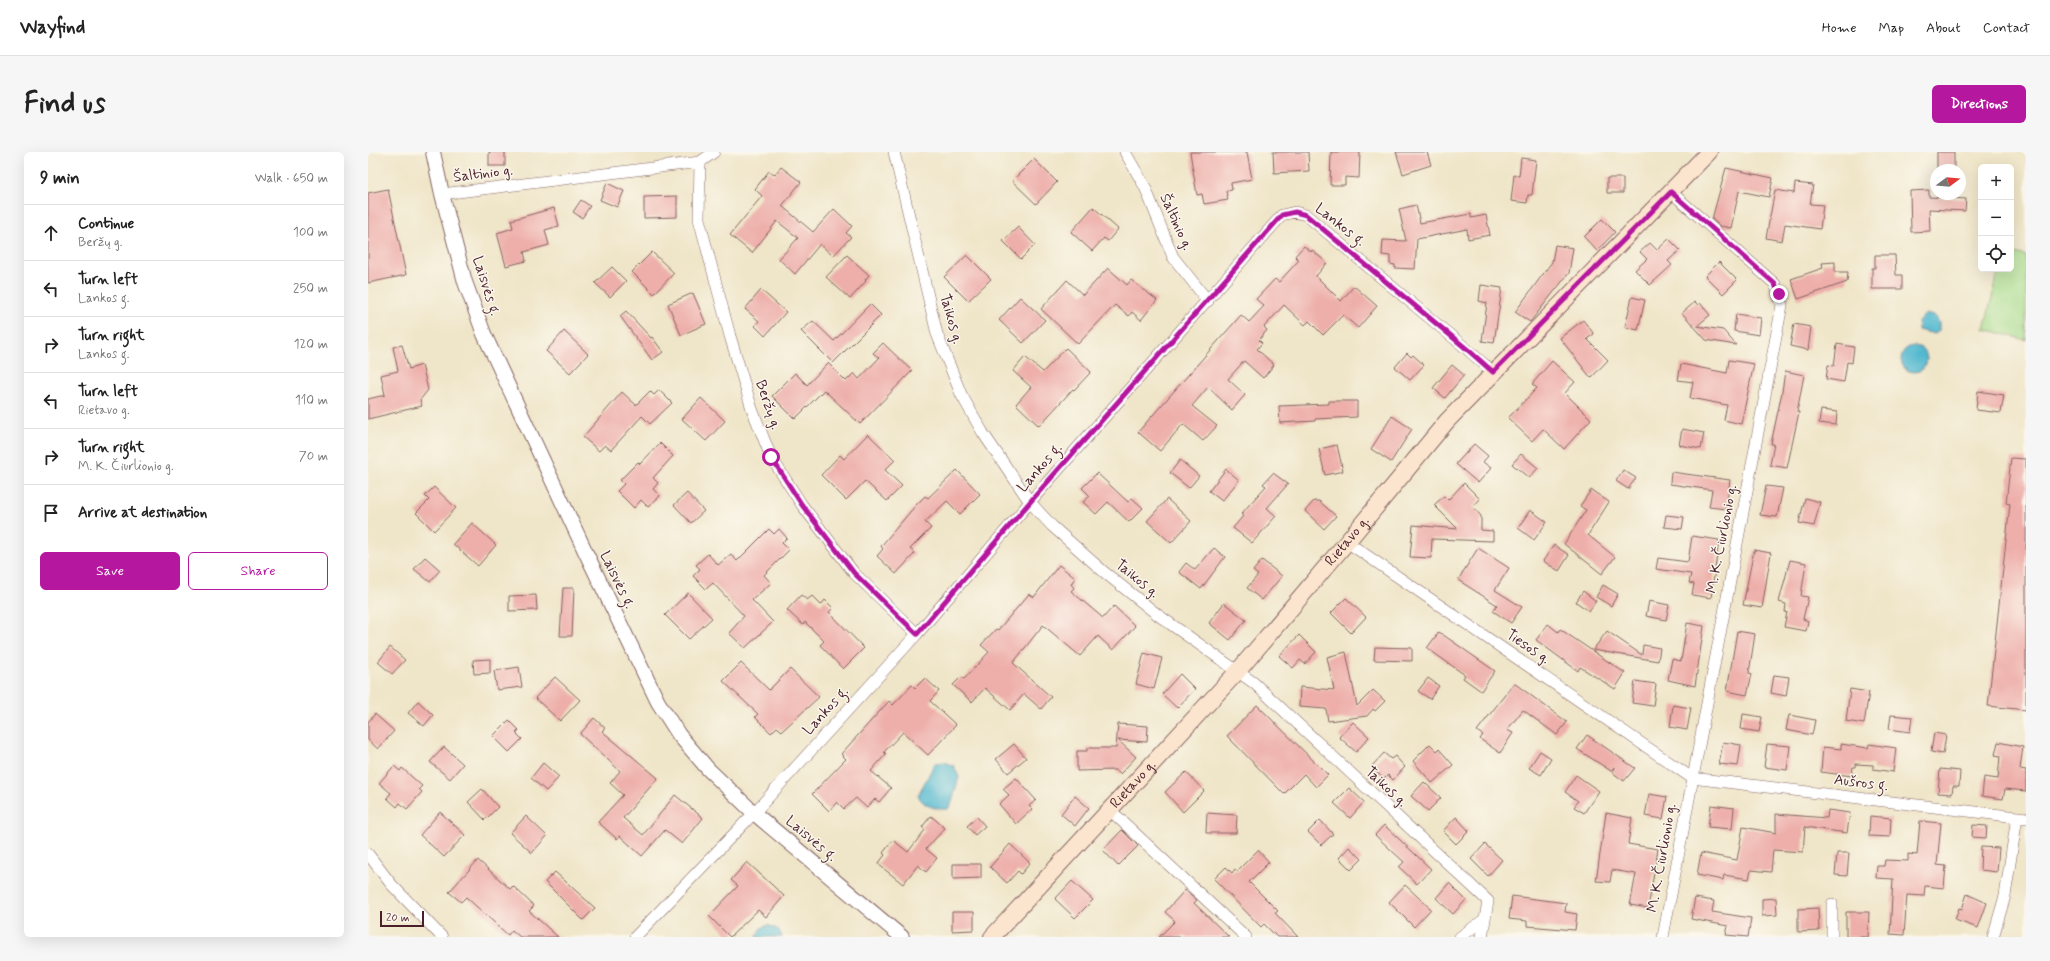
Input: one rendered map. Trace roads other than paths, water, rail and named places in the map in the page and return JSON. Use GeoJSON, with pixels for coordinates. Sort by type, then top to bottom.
{"type":"FeatureCollection","features":[{"type":"Feature","properties":{"kind":"main road","name":"Rietavo g."},"geometry":{"type":"LineString","coordinates":[[992,937],[1238,671],[1348,542],[1447,421],[1493,372],[1709,152]]}},
{"type":"Feature","properties":{"kind":"street","name":"Laisvės g."},"geometry":{"type":"LineString","coordinates":[[434,152],[442,194],[465,282],[484,334],[582,546],[658,702],[679,735],[708,769],[754,813],[902,937]]}},
{"type":"Feature","properties":{"kind":"street","name":"Šaltinio g."},"geometry":{"type":"LineString","coordinates":[[442,194],[700,162],[714,152]]}},
{"type":"Feature","properties":{"kind":"street","name":"Taikos g."},"geometry":{"type":"LineString","coordinates":[[894,152],[937,334],[961,394],[983,433],[1030,502],[1052,526],[1104,572],[1158,615],[1254,683],[1488,901],[1482,937]]}},
{"type":"Feature","properties":{"kind":"street","name":"Šaltinio g."},"geometry":{"type":"LineString","coordinates":[[1125,152],[1144,187],[1174,257],[1208,301]]}},
{"type":"Feature","properties":{"kind":"street","name":"Beržų g."},"geometry":{"type":"LineString","coordinates":[[700,162],[699,219],[732,343],[752,409],[771,457],[802,505],[854,573],[917,634]]}},
{"type":"Feature","properties":{"kind":"street","name":"M. K. Čiurlionio g."},"geometry":{"type":"LineString","coordinates":[[1663,937],[1782,305],[1775,284],[1671,192]]}},
{"type":"Feature","properties":{"kind":"street","name":"Lankos g."},"geometry":{"type":"LineString","coordinates":[[635,937],[754,813],[917,634],[1030,502],[1282,215],[1295,212],[1306,215],[1493,372]]}},
{"type":"Feature","properties":{"kind":"street","name":"Tiesos g."},"geometry":{"type":"LineString","coordinates":[[1348,542],[1692,778]]}},
{"type":"Feature","properties":{"kind":"street","name":"Aušros g."},"geometry":{"type":"LineString","coordinates":[[1692,778],[2022,817]]}},
{"type":"Feature","properties":{"kind":"street"},"geometry":{"type":"LineString","coordinates":[[1109,809],[1246,937]]}},
{"type":"Feature","properties":{"kind":"street"},"geometry":{"type":"LineString","coordinates":[[1993,937],[2005,896],[2022,817]]}},
{"type":"Feature","properties":{"kind":"street"},"geometry":{"type":"LineString","coordinates":[[368,854],[391,884],[442,937]]}},
{"type":"Feature","properties":{"kind":"street"},"geometry":{"type":"LineString","coordinates":[[1832,904],[1832,937]]}},
{"type":"Feature","properties":{"kind":"street"},"geometry":{"type":"LineString","coordinates":[[1460,937],[1485,919]]}},
{"type":"Feature","properties":{"kind":"water"},"geometry":{"type":"Polygon","coordinates":[[[1926,314],[1936,317],[1939,323],[1939,331],[1935,334],[1918,330],[1918,321],[1926,314]]]}},
{"type":"Feature","properties":{"kind":"water"},"geometry":{"type":"Polygon","coordinates":[[[1914,346],[1923,350],[1927,359],[1923,368],[1914,372],[1905,368],[1901,359],[1905,350],[1914,346]]]}},
{"type":"Feature","properties":{"kind":"water"},"geometry":{"type":"Polygon","coordinates":[[[944,762],[954,766],[959,777],[951,805],[948,809],[939,809],[926,805],[918,795],[935,763],[944,762]]]}},
{"type":"Feature","properties":{"kind":"water"},"geometry":{"type":"Polygon","coordinates":[[[768,925],[779,930],[782,937],[756,937],[761,928],[768,925]]]}}]}
